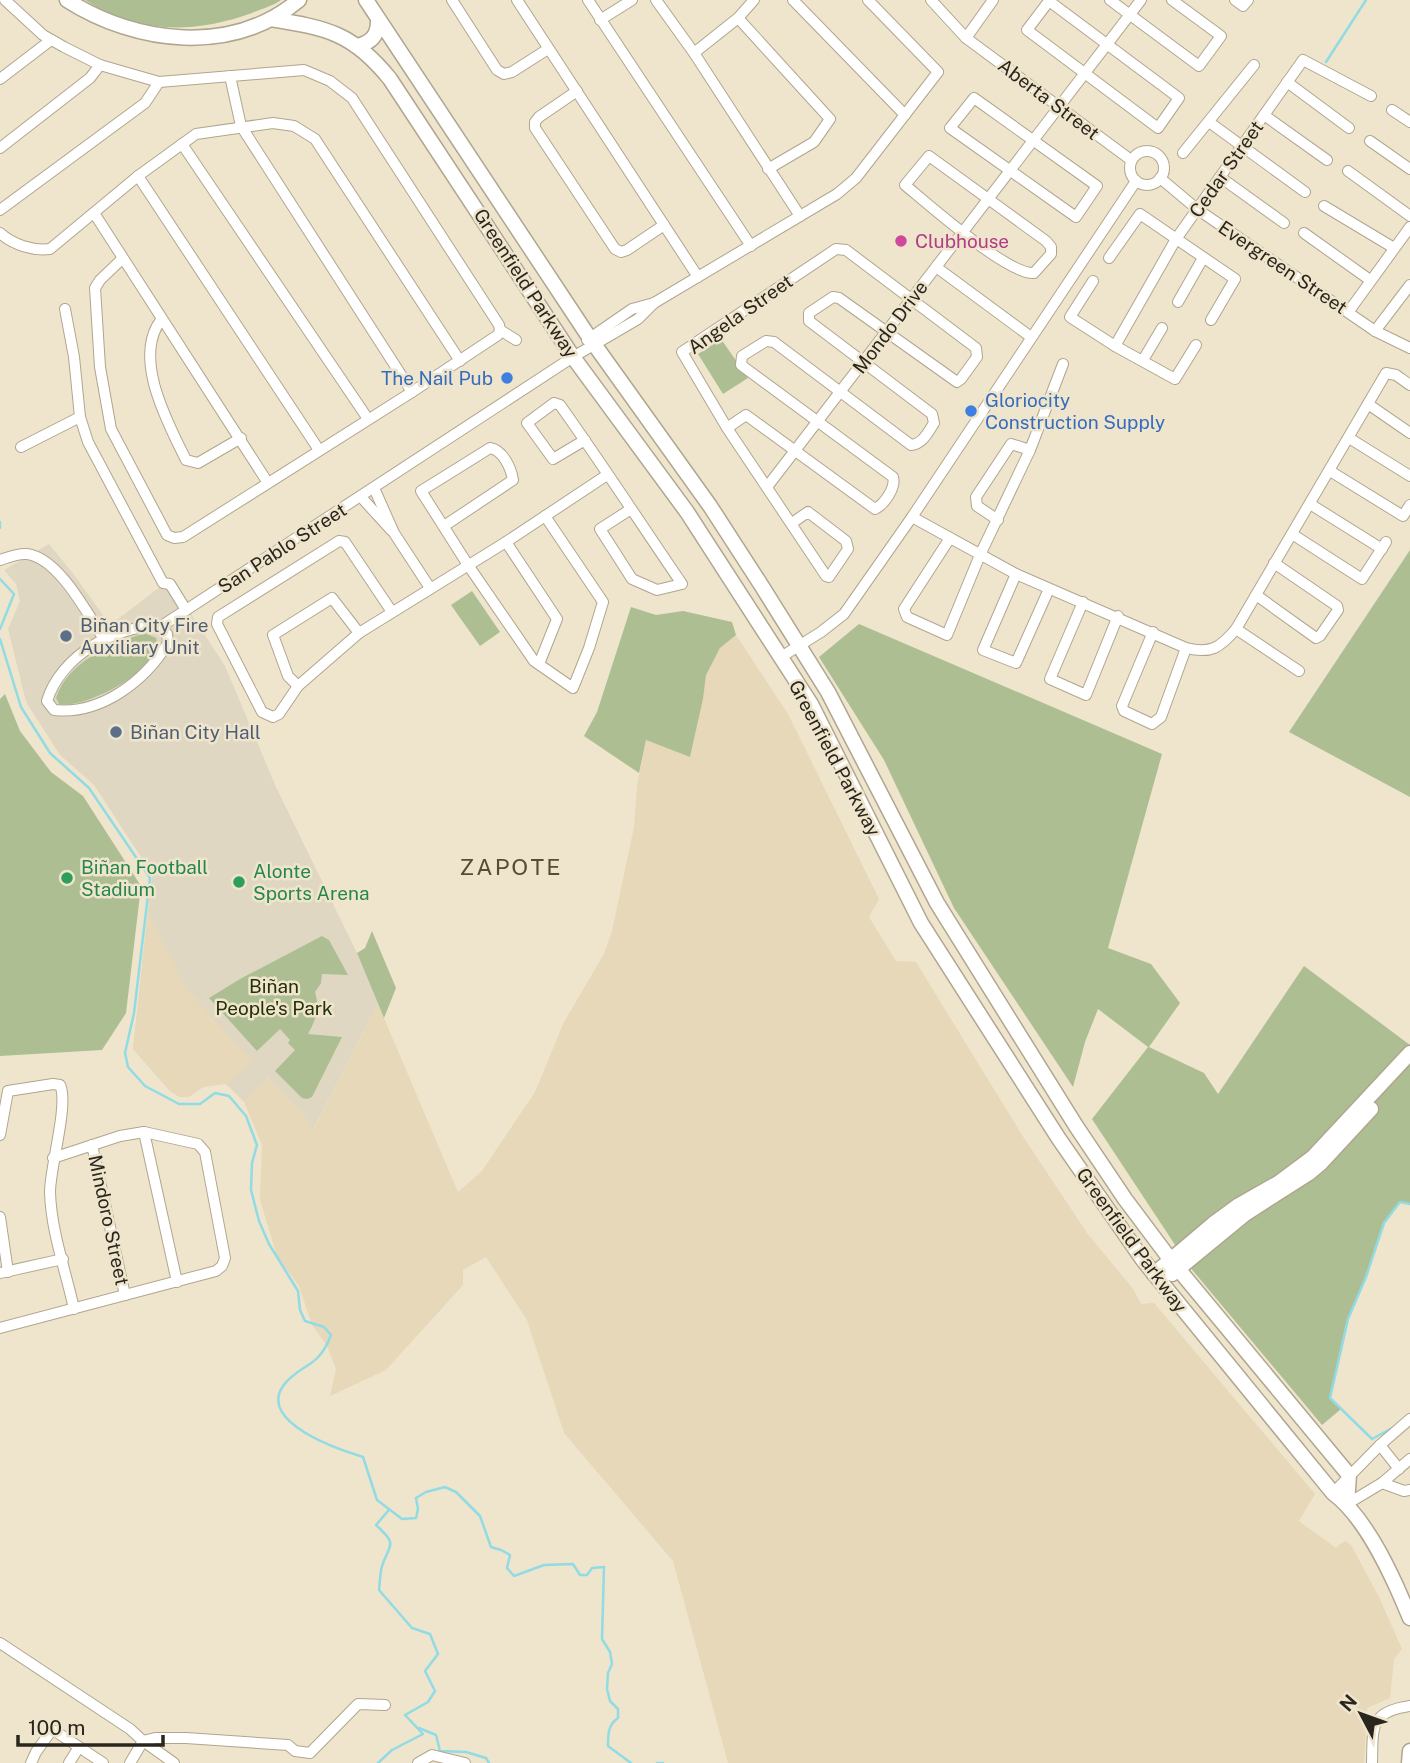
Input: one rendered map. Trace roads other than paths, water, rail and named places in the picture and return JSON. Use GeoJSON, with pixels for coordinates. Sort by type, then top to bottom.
{"type":"FeatureCollection","features":[{"type":"Feature","properties":{"kind":"main road"},"geometry":{"type":"LineString","coordinates":[[67,0],[96,17],[121,27],[166,37],[211,37],[243,30],[271,19],[299,0]]}},
{"type":"Feature","properties":{"kind":"main road","name":"Greenfield Parkway"},"geometry":{"type":"LineString","coordinates":[[366,0],[592,341],[710,506],[799,646],[828,692],[937,903],[1076,1126],[1125,1199],[1174,1264],[1349,1475]]}},
{"type":"Feature","properties":{"kind":"main road","name":"Greenfield Parkway"},"geometry":{"type":"LineString","coordinates":[[271,19],[328,30],[358,46],[390,79],[573,356],[687,512],[811,704],[921,923],[1059,1139],[1158,1278],[1333,1493],[1347,1504],[1381,1556],[1410,1618]]}},
{"type":"Feature","properties":{"kind":"main road"},"geometry":{"type":"LineString","coordinates":[[358,46],[375,37],[378,21]]}},
{"type":"Feature","properties":{"kind":"main road"},"geometry":{"type":"LineString","coordinates":[[854,790],[873,780]]}},
{"type":"Feature","properties":{"kind":"main road"},"geometry":{"type":"LineString","coordinates":[[1158,1278],[1239,1205],[1278,1183],[1313,1157],[1404,1068],[1410,1053]]}},
{"type":"Feature","properties":{"kind":"main road"},"geometry":{"type":"LineString","coordinates":[[1283,1433],[1290,1403]]}},
{"type":"Feature","properties":{"kind":"main road"},"geometry":{"type":"LineString","coordinates":[[1347,1504],[1349,1475]]}},
{"type":"Feature","properties":{"kind":"main road"},"geometry":{"type":"LineString","coordinates":[[1409,1763],[1410,1751]]}},
{"type":"Feature","properties":{"kind":"street"},"geometry":{"type":"LineString","coordinates":[[2,0],[51,40],[100,65],[159,82],[304,70],[330,82],[352,98],[500,330],[516,340]]}},
{"type":"Feature","properties":{"kind":"street"},"geometry":{"type":"LineString","coordinates":[[452,0],[497,69],[504,74],[512,72],[548,49]]}},
{"type":"Feature","properties":{"kind":"street"},"geometry":{"type":"LineString","coordinates":[[517,0],[698,277]]}},
{"type":"Feature","properties":{"kind":"street"},"geometry":{"type":"LineString","coordinates":[[588,0],[751,246]]}},
{"type":"Feature","properties":{"kind":"street"},"geometry":{"type":"LineString","coordinates":[[600,20],[631,0]]}},
{"type":"Feature","properties":{"kind":"street"},"geometry":{"type":"LineString","coordinates":[[656,0],[694,53],[800,216]]}},
{"type":"Feature","properties":{"kind":"street"},"geometry":{"type":"LineString","coordinates":[[694,53],[738,18],[754,0]]}},
{"type":"Feature","properties":{"kind":"street"},"geometry":{"type":"LineString","coordinates":[[793,0],[905,115]]}},
{"type":"Feature","properties":{"kind":"street","name":"San Pablo Street"},"geometry":{"type":"LineString","coordinates":[[160,627],[167,634],[169,643],[156,663],[136,682],[84,710],[54,710],[47,701],[59,679],[73,662],[104,639],[145,626],[160,627],[361,497],[592,341],[640,318],[654,303],[837,194],[856,178],[938,72],[868,0]]}},
{"type":"Feature","properties":{"kind":"street","name":"Aberta Street"},"geometry":{"type":"LineString","coordinates":[[931,0],[966,38],[1131,160]]}},
{"type":"Feature","properties":{"kind":"street"},"geometry":{"type":"LineString","coordinates":[[966,38],[993,0]]}},
{"type":"Feature","properties":{"kind":"street"},"geometry":{"type":"LineString","coordinates":[[1110,0],[1199,66],[1221,36],[1172,0]]}},
{"type":"Feature","properties":{"kind":"street","name":"Mondo Drive"},"geometry":{"type":"LineString","coordinates":[[767,487],[1141,0]]}},
{"type":"Feature","properties":{"kind":"street"},"geometry":{"type":"LineString","coordinates":[[1235,0],[1243,6],[1248,0]]}},
{"type":"Feature","properties":{"kind":"street"},"geometry":{"type":"LineString","coordinates":[[1048,1],[1108,45],[1180,98],[1158,128],[1027,30],[1048,1]]}},
{"type":"Feature","properties":{"kind":"street"},"geometry":{"type":"LineString","coordinates":[[738,18],[830,119],[814,142],[768,169]]}},
{"type":"Feature","properties":{"kind":"street"},"geometry":{"type":"LineString","coordinates":[[0,79],[51,40]]}},
{"type":"Feature","properties":{"kind":"street","name":"Cedar Street"},"geometry":{"type":"LineString","coordinates":[[1115,346],[1176,239],[1303,60],[1371,96]]}},
{"type":"Feature","properties":{"kind":"street"},"geometry":{"type":"LineString","coordinates":[[0,148],[90,78],[100,65]]}},
{"type":"Feature","properties":{"kind":"street"},"geometry":{"type":"LineString","coordinates":[[1183,153],[1254,65]]}},
{"type":"Feature","properties":{"kind":"street"},"geometry":{"type":"LineString","coordinates":[[230,76],[241,126],[412,392]]}},
{"type":"Feature","properties":{"kind":"street"},"geometry":{"type":"LineString","coordinates":[[0,210],[145,103],[159,82]]}},
{"type":"Feature","properties":{"kind":"street"},"geometry":{"type":"LineString","coordinates":[[1287,82],[1349,128]]}},
{"type":"Feature","properties":{"kind":"street"},"geometry":{"type":"LineString","coordinates":[[576,91],[538,117],[535,128],[542,139],[615,249],[621,252],[627,250],[664,225]]}},
{"type":"Feature","properties":{"kind":"street"},"geometry":{"type":"LineString","coordinates":[[974,98],[1097,186],[1076,217],[1011,171],[950,128],[974,98]]}},
{"type":"Feature","properties":{"kind":"street"},"geometry":{"type":"LineString","coordinates":[[1392,110],[1410,122]]}},
{"type":"Feature","properties":{"kind":"street"},"geometry":{"type":"LineString","coordinates":[[1264,115],[1327,160]]}},
{"type":"Feature","properties":{"kind":"street"},"geometry":{"type":"LineString","coordinates":[[1209,122],[1305,192]]}},
{"type":"Feature","properties":{"kind":"street"},"geometry":{"type":"LineString","coordinates":[[1,237],[37,251],[50,249],[138,176],[196,134],[273,123],[294,126],[315,139],[460,362]]}},
{"type":"Feature","properties":{"kind":"street"},"geometry":{"type":"LineString","coordinates":[[1370,141],[1410,170]]}},
{"type":"Feature","properties":{"kind":"street"},"geometry":{"type":"LineString","coordinates":[[182,144],[368,419]]}},
{"type":"Feature","properties":{"kind":"street"},"geometry":{"type":"LineString","coordinates":[[1145,151],[1156,153],[1164,167],[1160,178],[1152,184],[1136,181],[1131,174],[1131,160],[1145,151]]}},
{"type":"Feature","properties":{"kind":"street"},"geometry":{"type":"LineString","coordinates":[[929,156],[1046,240],[1051,247],[1051,254],[1034,273],[1026,273],[963,233],[905,185],[929,156]]}},
{"type":"Feature","properties":{"kind":"street"},"geometry":{"type":"LineString","coordinates":[[1348,171],[1410,216]]}},
{"type":"Feature","properties":{"kind":"street"},"geometry":{"type":"LineString","coordinates":[[138,176],[319,450]]}},
{"type":"Feature","properties":{"kind":"street"},"geometry":{"type":"LineString","coordinates":[[1220,177],[1284,223]]}},
{"type":"Feature","properties":{"kind":"street","name":"Evergreen Street"},"geometry":{"type":"LineString","coordinates":[[1160,178],[1197,209],[1376,331],[1410,348]]}},
{"type":"Feature","properties":{"kind":"street"},"geometry":{"type":"LineString","coordinates":[[781,657],[844,614],[912,517],[1136,181]]}},
{"type":"Feature","properties":{"kind":"street"},"geometry":{"type":"LineString","coordinates":[[1324,206],[1394,248]]}},
{"type":"Feature","properties":{"kind":"street"},"geometry":{"type":"LineString","coordinates":[[94,213],[268,483]]}},
{"type":"Feature","properties":{"kind":"street"},"geometry":{"type":"LineString","coordinates":[[1109,258],[1140,214],[1235,279],[1211,320]]}},
{"type":"Feature","properties":{"kind":"street"},"geometry":{"type":"LineString","coordinates":[[1349,311],[1410,227]]}},
{"type":"Feature","properties":{"kind":"street"},"geometry":{"type":"LineString","coordinates":[[1304,233],[1370,280]]}},
{"type":"Feature","properties":{"kind":"street","name":"Angela Street"},"geometry":{"type":"LineString","coordinates":[[792,523],[808,512],[846,541],[848,549],[829,577],[826,576],[727,428],[682,352],[836,249],[846,250],[911,299]]}},
{"type":"Feature","properties":{"kind":"street"},"geometry":{"type":"LineString","coordinates":[[1178,302],[1203,258]]}},
{"type":"Feature","properties":{"kind":"street"},"geometry":{"type":"LineString","coordinates":[[122,259],[95,288],[100,367],[111,429],[167,535],[174,538],[183,537],[460,362],[498,335],[500,330]]}},
{"type":"Feature","properties":{"kind":"street"},"geometry":{"type":"LineString","coordinates":[[936,267],[1031,337]]}},
{"type":"Feature","properties":{"kind":"street"},"geometry":{"type":"LineString","coordinates":[[1093,281],[1070,317],[1115,346],[1175,379],[1196,345]]}},
{"type":"Feature","properties":{"kind":"street"},"geometry":{"type":"LineString","coordinates":[[1376,331],[1410,285]]}},
{"type":"Feature","properties":{"kind":"street"},"geometry":{"type":"LineString","coordinates":[[727,428],[746,415],[870,508],[879,507],[893,486],[893,477],[741,365],[742,356],[770,341],[911,445],[921,442],[934,423],[932,414],[809,321],[809,313],[836,297],[953,381],[961,379],[977,357],[976,348],[911,299]]}},
{"type":"Feature","properties":{"kind":"street"},"geometry":{"type":"LineString","coordinates":[[65,309],[74,357],[80,417],[89,443],[163,583],[170,584],[186,610]]}},
{"type":"Feature","properties":{"kind":"street"},"geometry":{"type":"LineString","coordinates":[[161,320],[153,331],[152,374],[163,414],[186,460],[198,463],[241,438]]}},
{"type":"Feature","properties":{"kind":"street"},"geometry":{"type":"LineString","coordinates":[[1143,360],[1162,328]]}},
{"type":"Feature","properties":{"kind":"street"},"geometry":{"type":"LineString","coordinates":[[950,538],[904,609],[907,617],[947,635],[980,555],[1030,450],[1063,364]]}},
{"type":"Feature","properties":{"kind":"street"},"geometry":{"type":"LineString","coordinates":[[912,517],[1049,589],[1186,648],[1202,652],[1216,648],[1236,629],[1386,373],[1396,375],[1410,385]]}},
{"type":"Feature","properties":{"kind":"street"},"geometry":{"type":"LineString","coordinates":[[585,440],[553,459],[528,426],[528,420],[557,403],[585,440],[682,584],[657,590],[632,579],[600,529],[631,509]]}},
{"type":"Feature","properties":{"kind":"street"},"geometry":{"type":"LineString","coordinates":[[1368,404],[1410,433]]}},
{"type":"Feature","properties":{"kind":"street"},"geometry":{"type":"LineString","coordinates":[[21,447],[80,417]]}},
{"type":"Feature","properties":{"kind":"street"},"geometry":{"type":"LineString","coordinates":[[1349,438],[1410,476]]}},
{"type":"Feature","properties":{"kind":"street"},"geometry":{"type":"LineString","coordinates":[[998,520],[977,506],[976,497],[1011,444],[1030,450]]}},
{"type":"Feature","properties":{"kind":"street"},"geometry":{"type":"LineString","coordinates":[[444,526],[513,480],[513,475],[496,449],[490,448],[421,491],[468,565],[539,664],[573,688],[603,602],[545,516]]}},
{"type":"Feature","properties":{"kind":"street"},"geometry":{"type":"LineString","coordinates":[[1330,471],[1403,516],[1410,505]]}},
{"type":"Feature","properties":{"kind":"street"},"geometry":{"type":"LineString","coordinates":[[392,612],[345,542],[339,541],[218,617],[217,624],[262,712],[268,716],[279,714],[298,686],[359,633],[506,542],[607,475]]}},
{"type":"Feature","properties":{"kind":"street"},"geometry":{"type":"LineString","coordinates":[[374,488],[394,533],[430,588]]}},
{"type":"Feature","properties":{"kind":"street"},"geometry":{"type":"LineString","coordinates":[[361,497],[394,533]]}},
{"type":"Feature","properties":{"kind":"street"},"geometry":{"type":"LineString","coordinates":[[1292,534],[1362,579],[1384,546],[1310,503]]}},
{"type":"Feature","properties":{"kind":"street"},"geometry":{"type":"LineString","coordinates":[[506,542],[557,619],[539,664]]}},
{"type":"Feature","properties":{"kind":"street"},"geometry":{"type":"LineString","coordinates":[[0,560],[23,554],[31,555],[54,569],[104,639]]}},
{"type":"Feature","properties":{"kind":"street"},"geometry":{"type":"LineString","coordinates":[[1256,595],[1316,638],[1338,610],[1337,606],[1274,563]]}},
{"type":"Feature","properties":{"kind":"street"},"geometry":{"type":"LineString","coordinates":[[1016,573],[983,650],[1016,663],[1049,589]]}},
{"type":"Feature","properties":{"kind":"street"},"geometry":{"type":"LineString","coordinates":[[298,686],[288,676],[274,635],[332,598],[359,633]]}},
{"type":"Feature","properties":{"kind":"street"},"geometry":{"type":"LineString","coordinates":[[1083,602],[1050,679],[1086,695],[1118,617]]}},
{"type":"Feature","properties":{"kind":"street"},"geometry":{"type":"LineString","coordinates":[[1236,629],[1299,671]]}},
{"type":"Feature","properties":{"kind":"street"},"geometry":{"type":"LineString","coordinates":[[1153,632],[1122,706],[1124,711],[1152,724],[1161,717],[1186,648]]}},
{"type":"Feature","properties":{"kind":"street"},"geometry":{"type":"LineString","coordinates":[[0,1135],[8,1091],[60,1085],[61,1119],[50,1192],[74,1309]]}},
{"type":"Feature","properties":{"kind":"street"},"geometry":{"type":"LineString","coordinates":[[0,1328],[216,1271],[225,1258],[205,1152],[198,1144],[144,1132],[120,1136],[53,1158]]}},
{"type":"Feature","properties":{"kind":"street"},"geometry":{"type":"LineString","coordinates":[[144,1132],[177,1282]]}},
{"type":"Feature","properties":{"kind":"street","name":"Mindoro Street"},"geometry":{"type":"LineString","coordinates":[[92,1145],[125,1295]]}},
{"type":"Feature","properties":{"kind":"street"},"geometry":{"type":"LineString","coordinates":[[0,1217],[4,1273],[63,1259]]}},
{"type":"Feature","properties":{"kind":"street"},"geometry":{"type":"LineString","coordinates":[[1333,1493],[1410,1419]]}},
{"type":"Feature","properties":{"kind":"street"},"geometry":{"type":"LineString","coordinates":[[1380,1446],[1399,1469]]}},
{"type":"Feature","properties":{"kind":"street"},"geometry":{"type":"LineString","coordinates":[[1347,1504],[1382,1483],[1410,1460]]}},
{"type":"Feature","properties":{"kind":"street"},"geometry":{"type":"LineString","coordinates":[[1382,1483],[1404,1491],[1410,1490]]}},
{"type":"Feature","properties":{"kind":"street"},"geometry":{"type":"LineString","coordinates":[[0,1643],[130,1729],[174,1763]]}},
{"type":"Feature","properties":{"kind":"street"},"geometry":{"type":"LineString","coordinates":[[130,1763],[143,1741],[155,1738],[288,1745],[295,1751],[310,1753],[358,1704],[385,1705]]}},
{"type":"Feature","properties":{"kind":"street"},"geometry":{"type":"LineString","coordinates":[[1372,1763],[1373,1734],[1377,1722],[1387,1711],[1410,1706]]}},
{"type":"Feature","properties":{"kind":"street"},"geometry":{"type":"LineString","coordinates":[[31,1763],[51,1731],[103,1763]]}},
{"type":"Feature","properties":{"kind":"street"},"geometry":{"type":"LineString","coordinates":[[69,1763],[79,1747]]}},
{"type":"Feature","properties":{"kind":"street"},"geometry":{"type":"LineString","coordinates":[[418,1763],[432,1755],[465,1763]]}},
{"type":"Feature","properties":{"kind":"waterway"},"geometry":{"type":"LineString","coordinates":[[1326,62],[1366,0]]}},
{"type":"Feature","properties":{"kind":"waterway"},"geometry":{"type":"LineString","coordinates":[[0,522],[0,528]]}},
{"type":"Feature","properties":{"kind":"waterway"},"geometry":{"type":"LineString","coordinates":[[0,579],[14,594],[0,629]]}},
{"type":"Feature","properties":{"kind":"waterway"},"geometry":{"type":"LineString","coordinates":[[0,639],[21,707],[50,753],[89,788],[150,878],[134,1013],[125,1053],[128,1067],[145,1086],[179,1104],[200,1104],[215,1093],[229,1096],[246,1116],[257,1145],[252,1163],[251,1190],[259,1221],[269,1244],[298,1291],[300,1310],[305,1321],[324,1327],[331,1335],[315,1360],[283,1386],[278,1399],[282,1412],[305,1433],[363,1457],[377,1500],[402,1519],[416,1518],[416,1498],[426,1492],[445,1487],[456,1492],[480,1516],[491,1547],[510,1555],[507,1568],[514,1576],[544,1565],[573,1564],[580,1575],[587,1575],[592,1568],[604,1567],[602,1639],[610,1652],[612,1664],[608,1673],[607,1689],[610,1701],[618,1709],[618,1718],[609,1730],[608,1746],[631,1763]]}},
{"type":"Feature","properties":{"kind":"waterway"},"geometry":{"type":"LineString","coordinates":[[1394,1427],[1372,1439],[1330,1398],[1348,1319],[1366,1277],[1384,1223],[1400,1202],[1410,1204]]}},
{"type":"Feature","properties":{"kind":"waterway"},"geometry":{"type":"LineString","coordinates":[[378,1763],[392,1750],[423,1734],[405,1715],[428,1702],[435,1691],[425,1671],[438,1654],[430,1634],[412,1628],[379,1590],[382,1566],[390,1541],[376,1525],[388,1511]]}},
{"type":"Feature","properties":{"kind":"waterway"},"geometry":{"type":"LineString","coordinates":[[419,1728],[436,1735],[440,1751],[466,1752],[486,1758],[489,1763]]}},
{"type":"Feature","properties":{"kind":"waterway"},"geometry":{"type":"LineString","coordinates":[[657,1763],[663,1763]]}},
{"type":"Feature","properties":{"kind":"place","name":"Clubhouse"},"geometry":{"type":"Point","coordinates":[901,241]}},
{"type":"Feature","properties":{"kind":"place","name":"The Nail Pub"},"geometry":{"type":"Point","coordinates":[507,378]}},
{"type":"Feature","properties":{"kind":"place","name":"Gloriocity Construction Supply"},"geometry":{"type":"Point","coordinates":[971,411]}},
{"type":"Feature","properties":{"kind":"place","name":"Biñan City Fire Auxiliary Unit"},"geometry":{"type":"Point","coordinates":[66,636]}},
{"type":"Feature","properties":{"kind":"place","name":"Biñan City Hall"},"geometry":{"type":"Point","coordinates":[116,732]}},
{"type":"Feature","properties":{"kind":"place","name":"Biñan Football Stadium"},"geometry":{"type":"Point","coordinates":[67,878]}},
{"type":"Feature","properties":{"kind":"place","name":"Alonte Sports Arena"},"geometry":{"type":"Point","coordinates":[239,882]}},
{"type":"Feature","properties":{"kind":"district","name":"ZAPOTE"},"geometry":{"type":"Point","coordinates":[511,866]}},
{"type":"Feature","properties":{"kind":"park label","name":"Biñan People's Park"},"geometry":{"type":"Point","coordinates":[274,997]}}]}
